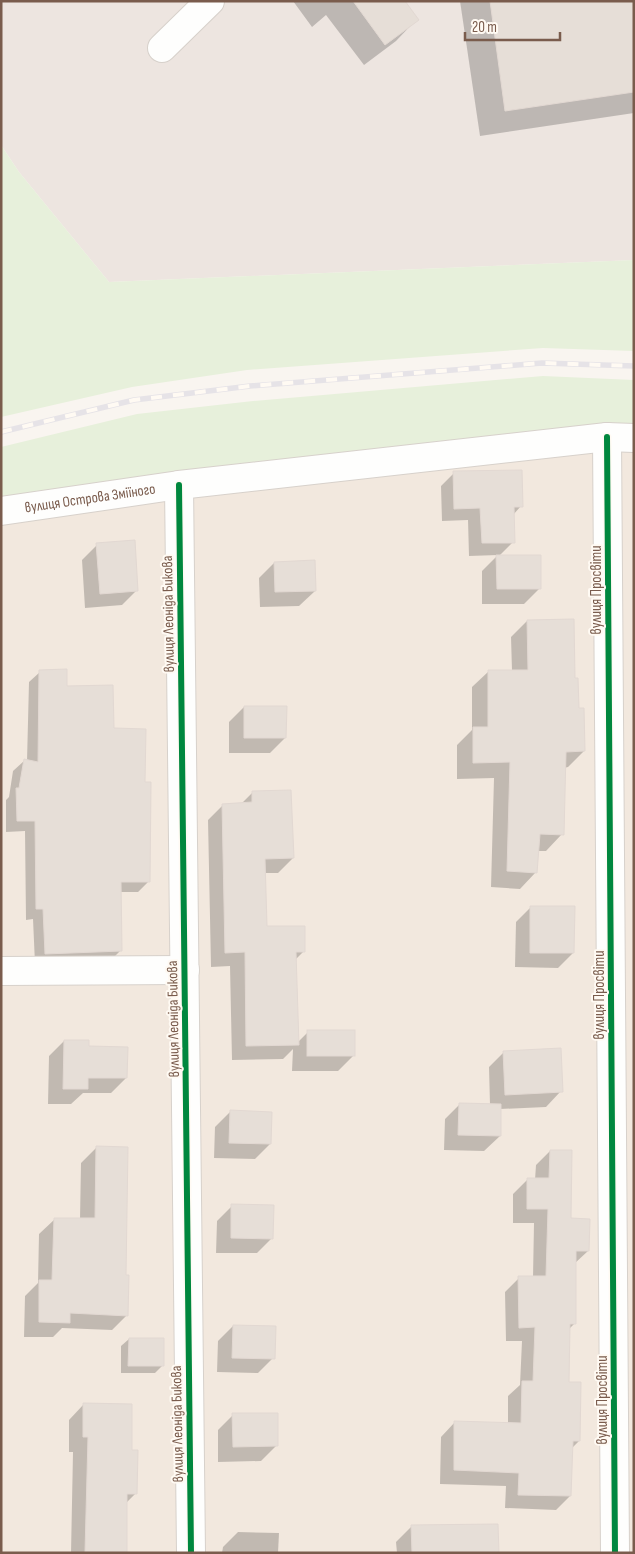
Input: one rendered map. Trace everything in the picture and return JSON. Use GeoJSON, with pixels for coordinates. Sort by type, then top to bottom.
{"type":"FeatureCollection","features":[{"type":"Feature","properties":{"kind":"street"},"geometry":{"type":"LineString","coordinates":[[162,48],[210,1]]}},
{"type":"Feature","properties":{"kind":"street","name":"вулиця Острова Зміїного"},"geometry":{"type":"LineString","coordinates":[[1,511],[179,485],[607,438],[634,438]]}},
{"type":"Feature","properties":{"kind":"street","name":"вулиця Просвіти"},"geometry":{"type":"LineString","coordinates":[[607,438],[615,1553]]}},
{"type":"Feature","properties":{"kind":"street","name":"вулиця Леоніда Бикова"},"geometry":{"type":"LineString","coordinates":[[179,485],[191,1553]]}},
{"type":"Feature","properties":{"kind":"street"},"geometry":{"type":"LineString","coordinates":[[1,971],[185,970]]}},
{"type":"Feature","properties":{"kind":"shaded area"},"geometry":{"type":"Polygon","coordinates":[[[1,1],[634,1],[634,260],[109,282],[19,172],[1,145],[1,1]]]}},
{"type":"Feature","properties":{"kind":"shaded area"},"geometry":{"type":"Polygon","coordinates":[[[634,438],[634,1553],[1,1553],[1,511],[634,438]]]}},
{"type":"Feature","properties":{"kind":"green space"},"geometry":{"type":"Polygon","coordinates":[[[1,145],[19,172],[109,282],[634,260],[634,351],[543,348],[247,370],[132,387],[1,417],[1,145]]]}},
{"type":"Feature","properties":{"kind":"green space"},"geometry":{"type":"Polygon","coordinates":[[[543,376],[634,380],[634,432],[1,504],[1,447],[137,414],[253,401],[543,376]]]}},
{"type":"Feature","properties":{"kind":"building"},"geometry":{"type":"Polygon","coordinates":[[[353,1],[405,1],[419,20],[385,45],[353,1]]]}},
{"type":"Feature","properties":{"kind":"building"},"geometry":{"type":"Polygon","coordinates":[[[490,1],[634,1],[634,92],[505,111],[490,1]]]}},
{"type":"Feature","properties":{"kind":"building"},"geometry":{"type":"Polygon","coordinates":[[[522,470],[523,507],[514,507],[515,543],[482,543],[480,508],[454,509],[453,471],[522,470]]]}},
{"type":"Feature","properties":{"kind":"building"},"geometry":{"type":"Polygon","coordinates":[[[135,540],[138,591],[100,594],[96,543],[135,540]]]}},
{"type":"Feature","properties":{"kind":"building"},"geometry":{"type":"Polygon","coordinates":[[[496,555],[541,555],[541,589],[497,589],[496,555]]]}},
{"type":"Feature","properties":{"kind":"building"},"geometry":{"type":"Polygon","coordinates":[[[315,560],[316,591],[275,592],[274,562],[315,560]]]}},
{"type":"Feature","properties":{"kind":"building"},"geometry":{"type":"Polygon","coordinates":[[[574,619],[575,678],[578,678],[579,708],[584,708],[585,751],[566,752],[564,835],[540,834],[537,873],[507,871],[510,762],[473,763],[473,727],[488,727],[488,670],[528,670],[527,620],[574,619]]]}},
{"type":"Feature","properties":{"kind":"building"},"geometry":{"type":"Polygon","coordinates":[[[67,669],[67,686],[113,685],[114,728],[146,729],[145,782],[151,782],[150,882],[121,882],[122,951],[45,954],[43,909],[36,909],[35,821],[17,821],[16,788],[19,788],[24,759],[38,762],[39,670],[67,669]]]}},
{"type":"Feature","properties":{"kind":"building"},"geometry":{"type":"Polygon","coordinates":[[[244,706],[287,706],[286,738],[244,738],[244,706]]]}},
{"type":"Feature","properties":{"kind":"building"},"geometry":{"type":"Polygon","coordinates":[[[291,790],[294,858],[265,859],[267,926],[305,926],[305,952],[296,952],[299,1045],[246,1046],[245,952],[225,953],[222,804],[252,802],[252,791],[291,790]]]}},
{"type":"Feature","properties":{"kind":"building"},"geometry":{"type":"Polygon","coordinates":[[[530,906],[575,906],[574,953],[530,953],[530,906]]]}},
{"type":"Feature","properties":{"kind":"building"},"geometry":{"type":"Polygon","coordinates":[[[307,1030],[355,1030],[355,1056],[307,1056],[307,1030]]]}},
{"type":"Feature","properties":{"kind":"building"},"geometry":{"type":"Polygon","coordinates":[[[64,1040],[89,1040],[89,1046],[128,1047],[127,1078],[88,1078],[88,1089],[63,1089],[64,1040]]]}},
{"type":"Feature","properties":{"kind":"building"},"geometry":{"type":"Polygon","coordinates":[[[561,1048],[563,1092],[505,1095],[503,1051],[561,1048]]]}},
{"type":"Feature","properties":{"kind":"building"},"geometry":{"type":"Polygon","coordinates":[[[459,1103],[501,1104],[501,1136],[458,1135],[459,1103]]]}},
{"type":"Feature","properties":{"kind":"building"},"geometry":{"type":"Polygon","coordinates":[[[230,1110],[272,1112],[271,1144],[229,1143],[230,1110]]]}},
{"type":"Feature","properties":{"kind":"building"},"geometry":{"type":"Polygon","coordinates":[[[96,1146],[128,1147],[126,1275],[129,1275],[128,1316],[70,1313],[70,1323],[39,1322],[39,1280],[52,1280],[54,1218],[95,1218],[96,1146]]]}},
{"type":"Feature","properties":{"kind":"building"},"geometry":{"type":"Polygon","coordinates":[[[550,1150],[572,1150],[571,1218],[590,1219],[589,1251],[576,1251],[576,1324],[570,1324],[569,1382],[581,1382],[580,1441],[573,1441],[571,1496],[518,1495],[519,1473],[454,1470],[454,1421],[521,1423],[522,1381],[533,1381],[535,1327],[519,1328],[518,1276],[546,1276],[548,1209],[527,1209],[527,1178],[549,1178],[550,1150]]]}},
{"type":"Feature","properties":{"kind":"building"},"geometry":{"type":"Polygon","coordinates":[[[231,1204],[274,1205],[273,1239],[231,1238],[231,1204]]]}},
{"type":"Feature","properties":{"kind":"building"},"geometry":{"type":"Polygon","coordinates":[[[233,1325],[276,1326],[275,1359],[232,1358],[233,1325]]]}},
{"type":"Feature","properties":{"kind":"building"},"geometry":{"type":"Polygon","coordinates":[[[129,1338],[164,1338],[164,1366],[128,1366],[129,1338]]]}},
{"type":"Feature","properties":{"kind":"building"},"geometry":{"type":"Polygon","coordinates":[[[83,1403],[132,1404],[132,1450],[138,1450],[137,1494],[127,1494],[127,1552],[85,1552],[88,1437],[83,1437],[83,1403]]]}},
{"type":"Feature","properties":{"kind":"building"},"geometry":{"type":"Polygon","coordinates":[[[232,1413],[278,1413],[278,1446],[233,1447],[232,1413]]]}},
{"type":"Feature","properties":{"kind":"building"},"geometry":{"type":"Polygon","coordinates":[[[498,1524],[499,1553],[412,1553],[411,1525],[498,1524]]]}},
{"type":"Feature","properties":{"kind":"railway"},"geometry":{"type":"LineString","coordinates":[[1,432],[134,400],[250,386],[542,363],[634,366]]}},
{"type":"Feature","properties":{"kind":"cycle path"},"geometry":{"type":"LineString","coordinates":[[607,437],[615,1553]]}},
{"type":"Feature","properties":{"kind":"cycle path"},"geometry":{"type":"LineString","coordinates":[[179,485],[191,1553]]}}]}
